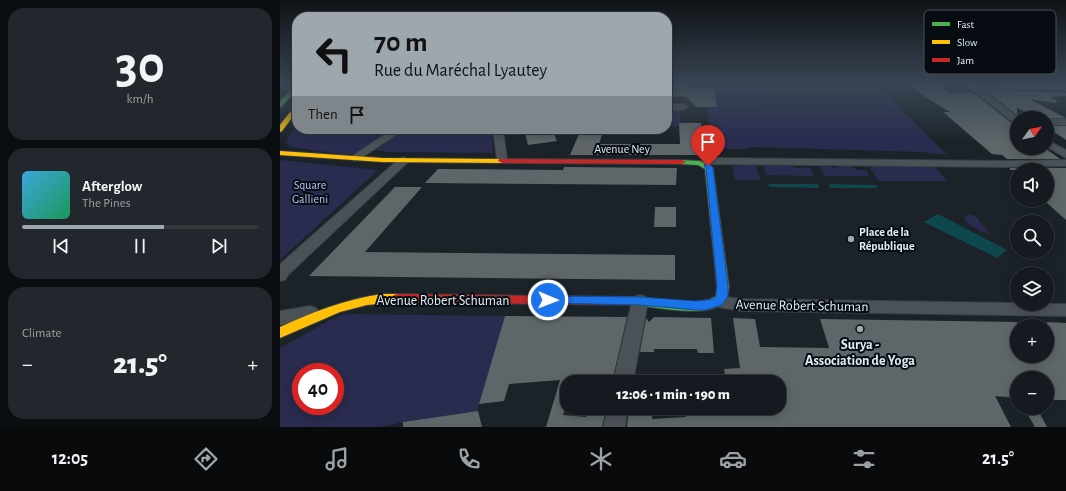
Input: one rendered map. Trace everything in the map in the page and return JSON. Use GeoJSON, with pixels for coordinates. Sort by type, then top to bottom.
{"type":"FeatureCollection","features":[{"type":"Feature","properties":{"kind":"main road"},"geometry":{"type":"LineString","coordinates":[[280,131],[292,114]]}},
{"type":"Feature","properties":{"kind":"main road"},"geometry":{"type":"LineString","coordinates":[[280,147],[305,155]]}},
{"type":"Feature","properties":{"kind":"main road","name":"Avenue Ney"},"geometry":{"type":"LineString","coordinates":[[280,153],[404,160],[680,162],[704,164]]}},
{"type":"Feature","properties":{"kind":"main road"},"geometry":{"type":"LineString","coordinates":[[704,164],[709,168],[723,286],[722,296],[718,302]]}},
{"type":"Feature","properties":{"kind":"main road","name":"Avenue Robert Schuman"},"geometry":{"type":"LineString","coordinates":[[280,333],[340,306],[382,298],[640,301],[696,306],[718,302]]}},
{"type":"Feature","properties":{"kind":"street"},"geometry":{"type":"LineString","coordinates":[[996,104],[1010,115]]}},
{"type":"Feature","properties":{"kind":"street"},"geometry":{"type":"LineString","coordinates":[[672,108],[684,108]]}},
{"type":"Feature","properties":{"kind":"street"},"geometry":{"type":"LineString","coordinates":[[1054,122],[1066,122]]}},
{"type":"Feature","properties":{"kind":"street"},"geometry":{"type":"LineString","coordinates":[[354,158],[392,134]]}},
{"type":"Feature","properties":{"kind":"street"},"geometry":{"type":"LineString","coordinates":[[499,134],[502,160]]}},
{"type":"Feature","properties":{"kind":"street"},"geometry":{"type":"LineString","coordinates":[[1054,147],[1066,155]]}},
{"type":"Feature","properties":{"kind":"street"},"geometry":{"type":"LineString","coordinates":[[280,276],[282,271],[404,160]]}},
{"type":"Feature","properties":{"kind":"street","name":"Avenue Ney"},"geometry":{"type":"LineString","coordinates":[[704,164],[712,161],[963,164],[1066,163]]}},
{"type":"Feature","properties":{"kind":"street"},"geometry":{"type":"LineString","coordinates":[[624,375],[640,301]]}},
{"type":"Feature","properties":{"kind":"street","name":"Avenue Robert Schuman"},"geometry":{"type":"LineString","coordinates":[[718,302],[742,305],[1066,310]]}},
{"type":"Feature","properties":{"kind":"street"},"geometry":{"type":"LineString","coordinates":[[280,318],[340,306]]}},
{"type":"Feature","properties":{"kind":"street"},"geometry":{"type":"LineString","coordinates":[[614,427],[617,415]]}},
{"type":"Feature","properties":{"kind":"green space"},"geometry":{"type":"Polygon","coordinates":[[[701,104],[895,104],[947,155],[921,152],[752,147],[747,149],[712,149],[707,107],[701,104]]]}},
{"type":"Feature","properties":{"kind":"green space"},"geometry":{"type":"Polygon","coordinates":[[[672,110],[680,111],[680,126],[672,126],[672,110]]]}},
{"type":"Feature","properties":{"kind":"green space"},"geometry":{"type":"Polygon","coordinates":[[[292,132],[292,134],[387,134],[357,153],[348,155],[291,147],[287,144],[292,132]]]}},
{"type":"Feature","properties":{"kind":"green space"},"geometry":{"type":"Polygon","coordinates":[[[397,134],[492,134],[493,153],[389,152],[373,150],[397,134]]]}},
{"type":"Feature","properties":{"kind":"green space","name":"Square Gallieni"},"geometry":{"type":"Polygon","coordinates":[[[280,160],[378,170],[280,260],[280,160]]]}},
{"type":"Feature","properties":{"kind":"green space"},"geometry":{"type":"Polygon","coordinates":[[[732,164],[756,164],[760,180],[735,180],[732,164]]]}},
{"type":"Feature","properties":{"kind":"green space"},"geometry":{"type":"Polygon","coordinates":[[[762,164],[784,164],[798,168],[810,167],[814,176],[766,175],[762,164]]]}},
{"type":"Feature","properties":{"kind":"green space"},"geometry":{"type":"Polygon","coordinates":[[[819,165],[834,168],[847,165],[859,170],[866,170],[869,176],[824,176],[819,165]]]}},
{"type":"Feature","properties":{"kind":"green space"},"geometry":{"type":"Polygon","coordinates":[[[875,165],[888,167],[894,165],[934,166],[948,181],[879,181],[870,168],[875,165]]]}},
{"type":"Feature","properties":{"kind":"green space"},"geometry":{"type":"Polygon","coordinates":[[[971,214],[976,217],[989,233],[971,226],[965,220],[964,217],[971,214]]]}},
{"type":"Feature","properties":{"kind":"green space"},"geometry":{"type":"Polygon","coordinates":[[[350,314],[505,316],[477,411],[380,427],[280,427],[280,348],[341,315],[350,314]]]}},
{"type":"Feature","properties":{"kind":"shaded area"},"geometry":{"type":"Polygon","coordinates":[[[768,184],[818,184],[819,188],[769,187],[768,184]]]}},
{"type":"Feature","properties":{"kind":"shaded area"},"geometry":{"type":"Polygon","coordinates":[[[828,184],[876,185],[878,188],[830,188],[828,184]]]}},
{"type":"Feature","properties":{"kind":"shaded area"},"geometry":{"type":"Polygon","coordinates":[[[938,214],[1007,250],[997,258],[924,222],[938,214]]]}},
{"type":"Feature","properties":{"kind":"building"},"geometry":{"type":"Polygon","coordinates":[[[693,104],[716,104],[717,107],[696,107],[693,104]]]}},
{"type":"Feature","properties":{"kind":"building"},"geometry":{"type":"Polygon","coordinates":[[[937,104],[987,104],[1010,122],[1010,155],[1054,155],[1060,159],[1007,159],[1002,155],[992,154],[943,112],[950,112],[937,104]]]}},
{"type":"Feature","properties":{"kind":"building"},"geometry":{"type":"Polygon","coordinates":[[[1003,104],[1039,104],[1052,111],[1023,111],[1017,107],[1017,111],[1012,111],[1003,104]]]}},
{"type":"Feature","properties":{"kind":"building"},"geometry":{"type":"Polygon","coordinates":[[[1054,112],[1066,118],[1054,118],[1054,112]]]}},
{"type":"Feature","properties":{"kind":"building"},"geometry":{"type":"Polygon","coordinates":[[[679,123],[701,123],[704,155],[570,155],[579,134],[602,134],[599,144],[680,144],[679,123]]]}},
{"type":"Feature","properties":{"kind":"building"},"geometry":{"type":"Polygon","coordinates":[[[1054,126],[1066,126],[1066,140],[1054,132],[1054,126]]]}},
{"type":"Feature","properties":{"kind":"building"},"geometry":{"type":"Polygon","coordinates":[[[525,134],[554,134],[557,141],[528,145],[525,134]]]}},
{"type":"Feature","properties":{"kind":"building"},"geometry":{"type":"Polygon","coordinates":[[[564,167],[677,168],[676,185],[425,183],[438,169],[563,170],[564,167]]]}},
{"type":"Feature","properties":{"kind":"building"},"geometry":{"type":"Polygon","coordinates":[[[1054,168],[1066,168],[1066,220],[1051,207],[1054,207],[1054,168]]]}},
{"type":"Feature","properties":{"kind":"building"},"geometry":{"type":"Polygon","coordinates":[[[395,187],[422,187],[365,252],[675,255],[675,280],[309,276],[395,187]]]}},
{"type":"Feature","properties":{"kind":"building"},"geometry":{"type":"Polygon","coordinates":[[[655,207],[676,207],[676,227],[654,227],[655,207]]]}},
{"type":"Feature","properties":{"kind":"building"},"geometry":{"type":"Polygon","coordinates":[[[505,316],[627,317],[614,375],[560,375],[560,380],[509,384],[504,401],[479,404],[505,316]]]}},
{"type":"Feature","properties":{"kind":"building"},"geometry":{"type":"Polygon","coordinates":[[[654,317],[711,318],[714,353],[698,353],[697,349],[654,349],[654,352],[640,352],[646,318],[649,322],[654,317]]]}},
{"type":"Feature","properties":{"kind":"building"},"geometry":{"type":"Polygon","coordinates":[[[733,318],[755,319],[760,347],[829,348],[820,319],[1010,322],[1010,363],[1054,363],[1054,322],[1066,323],[1066,400],[1054,400],[1054,371],[1010,371],[1010,397],[995,396],[1011,427],[627,427],[628,415],[652,415],[652,419],[686,417],[686,415],[786,415],[786,375],[725,375],[724,369],[740,368],[733,318]]]}},
{"type":"Feature","properties":{"kind":"building"},"geometry":{"type":"Polygon","coordinates":[[[560,380],[560,415],[586,417],[586,415],[605,415],[602,427],[546,427],[560,380]]]}},
{"type":"Feature","properties":{"kind":"building"},"geometry":{"type":"Polygon","coordinates":[[[478,411],[482,427],[403,427],[403,422],[478,411]]]}},
{"type":"Feature","properties":{"kind":"building"},"geometry":{"type":"Polygon","coordinates":[[[1028,415],[1041,415],[1047,427],[1035,427],[1028,415]]]}},
{"type":"Feature","properties":{"kind":"traffic: fast"},"geometry":{"type":"LineString","coordinates":[[636,301],[680,306],[704,306],[714,303],[722,296],[723,287],[709,168],[700,163],[682,162]]}},
{"type":"Feature","properties":{"kind":"traffic: slow"},"geometry":{"type":"LineString","coordinates":[[280,130],[292,114]]}},
{"type":"Feature","properties":{"kind":"traffic: slow"},"geometry":{"type":"LineString","coordinates":[[280,153],[382,160],[502,161]]}},
{"type":"Feature","properties":{"kind":"traffic: slow"},"geometry":{"type":"LineString","coordinates":[[280,333],[337,308],[367,301],[398,298]]}},
{"type":"Feature","properties":{"kind":"traffic: jam"},"geometry":{"type":"LineString","coordinates":[[502,161],[682,162]]}},
{"type":"Feature","properties":{"kind":"traffic: jam"},"geometry":{"type":"LineString","coordinates":[[398,298],[636,301]]}},
{"type":"Feature","properties":{"kind":"place","name":"Place de la République"},"geometry":{"type":"Point","coordinates":[851,239]}},
{"type":"Feature","properties":{"kind":"place","name":"Surya - Association de Yoga"},"geometry":{"type":"Point","coordinates":[860,329]}},
{"type":"Feature","properties":{"kind":"route"},"geometry":{"type":"LineString","coordinates":[[548,300],[640,301],[696,306],[718,302],[722,296],[723,286],[712,188],[708,166]]}}]}
